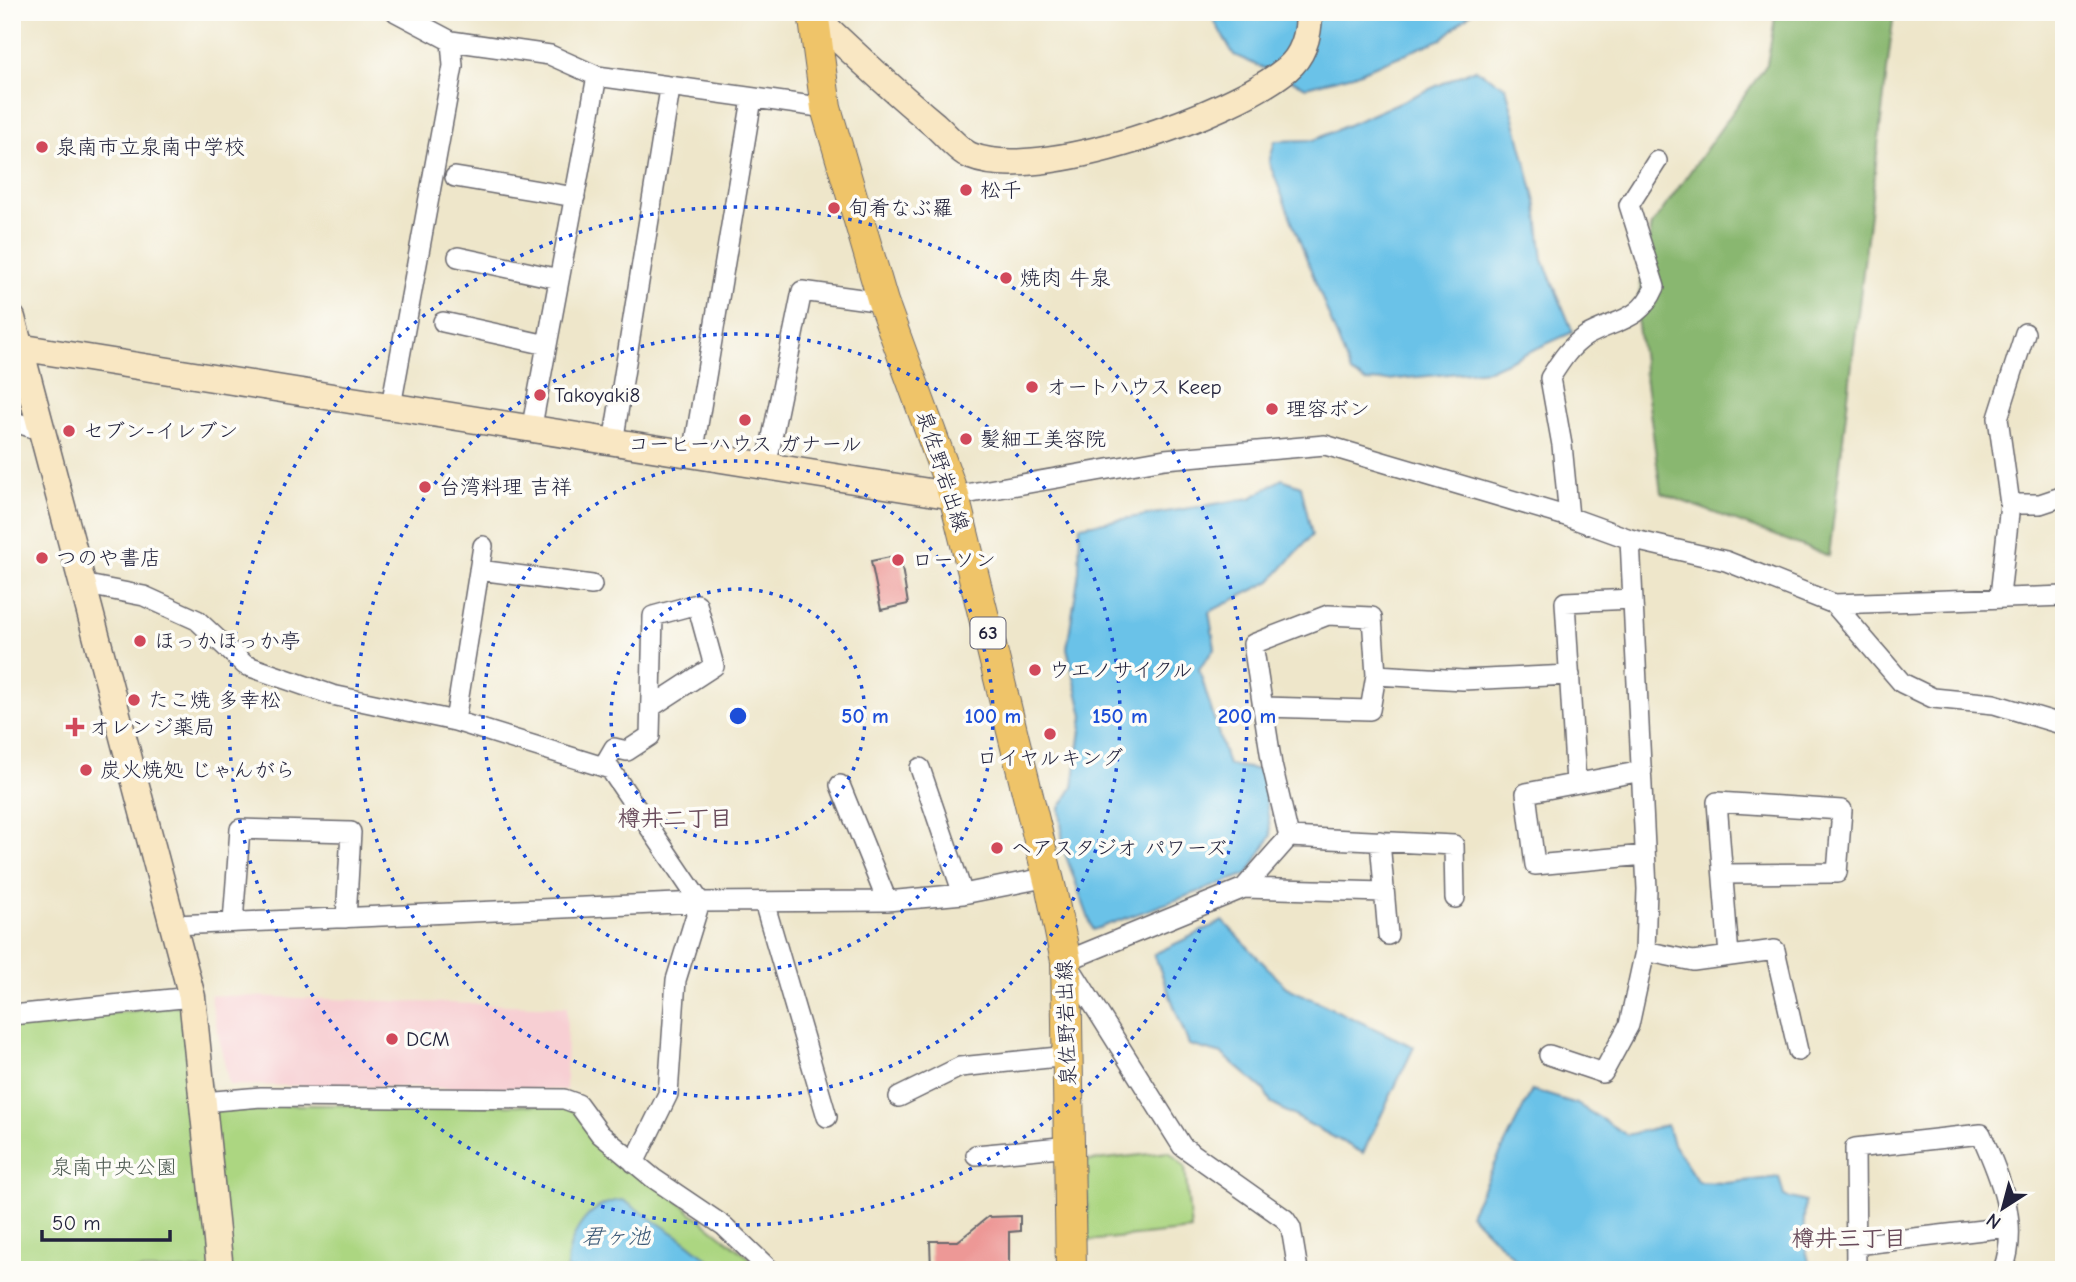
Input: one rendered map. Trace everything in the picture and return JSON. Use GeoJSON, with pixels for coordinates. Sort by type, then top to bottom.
{"type":"FeatureCollection","features":[{"type":"Feature","properties":{"kind":"main road","name":"泉佐野岩出線"},"geometry":{"type":"LineString","coordinates":[[813,13],[825,108],[883,302],[954,496],[1049,877],[1066,961],[1070,1270]]}},
{"type":"Feature","properties":{"kind":"street"},"geometry":{"type":"LineString","coordinates":[[396,12],[451,41],[550,55],[597,76],[670,89],[825,108]]}},
{"type":"Feature","properties":{"kind":"street"},"geometry":{"type":"LineString","coordinates":[[813,13],[883,81],[971,156],[1017,163],[1072,156],[1174,128],[1254,90],[1288,68],[1304,48],[1309,12]]}},
{"type":"Feature","properties":{"kind":"street"},"geometry":{"type":"LineString","coordinates":[[391,406],[453,66],[451,41]]}},
{"type":"Feature","properties":{"kind":"street"},"geometry":{"type":"LineString","coordinates":[[531,431],[597,76]]}},
{"type":"Feature","properties":{"kind":"street"},"geometry":{"type":"LineString","coordinates":[[612,443],[670,89]]}},
{"type":"Feature","properties":{"kind":"street"},"geometry":{"type":"LineString","coordinates":[[693,455],[752,99]]}},
{"type":"Feature","properties":{"kind":"street"},"geometry":{"type":"LineString","coordinates":[[1569,517],[1562,445],[1550,377],[1564,356],[1585,337],[1640,312],[1656,287],[1629,205],[1657,161]]}},
{"type":"Feature","properties":{"kind":"street"},"geometry":{"type":"LineString","coordinates":[[455,177],[575,197]]}},
{"type":"Feature","properties":{"kind":"street"},"geometry":{"type":"LineString","coordinates":[[458,257],[559,279]]}},
{"type":"Feature","properties":{"kind":"street"},"geometry":{"type":"LineString","coordinates":[[766,467],[802,290],[883,302]]}},
{"type":"Feature","properties":{"kind":"street"},"geometry":{"type":"LineString","coordinates":[[12,318],[16,346],[45,432],[82,584],[175,925],[192,997],[220,1270]]}},
{"type":"Feature","properties":{"kind":"street"},"geometry":{"type":"LineString","coordinates":[[443,323],[547,345]]}},
{"type":"Feature","properties":{"kind":"street"},"geometry":{"type":"LineString","coordinates":[[2000,596],[2010,504],[1998,418],[2025,333]]}},
{"type":"Feature","properties":{"kind":"street"},"geometry":{"type":"LineString","coordinates":[[16,346],[531,431],[954,496],[1165,459],[1325,446],[1569,517],[1630,539],[1726,561],[1834,604],[2000,596],[2064,596]]}},
{"type":"Feature","properties":{"kind":"street"},"geometry":{"type":"LineString","coordinates":[[12,421],[45,432]]}},
{"type":"Feature","properties":{"kind":"street"},"geometry":{"type":"LineString","coordinates":[[2010,504],[2040,504],[2064,496]]}},
{"type":"Feature","properties":{"kind":"street"},"geometry":{"type":"LineString","coordinates":[[1549,1055],[1603,1073],[1629,1025],[1644,951],[1645,855],[1630,539]]}},
{"type":"Feature","properties":{"kind":"street"},"geometry":{"type":"LineString","coordinates":[[455,721],[483,547]]}},
{"type":"Feature","properties":{"kind":"street"},"geometry":{"type":"LineString","coordinates":[[479,570],[592,585]]}},
{"type":"Feature","properties":{"kind":"street"},"geometry":{"type":"LineString","coordinates":[[82,584],[144,596],[197,620],[245,665],[332,695],[455,721],[610,769],[700,902]]}},
{"type":"Feature","properties":{"kind":"street"},"geometry":{"type":"LineString","coordinates":[[1576,783],[1566,602],[1633,600]]}},
{"type":"Feature","properties":{"kind":"street"},"geometry":{"type":"LineString","coordinates":[[603,767],[614,748],[627,751],[650,736],[653,616],[696,604],[714,666],[651,707]]}},
{"type":"Feature","properties":{"kind":"street"},"geometry":{"type":"LineString","coordinates":[[1834,604],[1902,682],[1933,698],[1994,704],[2064,725]]}},
{"type":"Feature","properties":{"kind":"street"},"geometry":{"type":"LineString","coordinates":[[1264,707],[1370,710],[1376,675],[1372,617],[1328,615],[1253,644],[1272,765],[1289,837]]}},
{"type":"Feature","properties":{"kind":"street"},"geometry":{"type":"LineString","coordinates":[[1376,675],[1463,680],[1570,676]]}},
{"type":"Feature","properties":{"kind":"street"},"geometry":{"type":"LineString","coordinates":[[920,768],[963,894]]}},
{"type":"Feature","properties":{"kind":"street"},"geometry":{"type":"LineString","coordinates":[[1642,771],[1525,793],[1535,865],[1645,855]]}},
{"type":"Feature","properties":{"kind":"street"},"geometry":{"type":"LineString","coordinates":[[840,785],[887,901]]}},
{"type":"Feature","properties":{"kind":"street"},"geometry":{"type":"LineString","coordinates":[[1723,874],[1837,873],[1842,810],[1717,803],[1729,957]]}},
{"type":"Feature","properties":{"kind":"street"},"geometry":{"type":"LineString","coordinates":[[233,922],[240,829],[351,832],[346,918]]}},
{"type":"Feature","properties":{"kind":"street"},"geometry":{"type":"LineString","coordinates":[[1289,837],[1454,845],[1455,898]]}},
{"type":"Feature","properties":{"kind":"street"},"geometry":{"type":"LineString","coordinates":[[1244,888],[1289,837]]}},
{"type":"Feature","properties":{"kind":"street"},"geometry":{"type":"LineString","coordinates":[[1380,841],[1388,935]]}},
{"type":"Feature","properties":{"kind":"street"},"geometry":{"type":"LineString","coordinates":[[175,925],[700,902],[887,901],[963,894],[1049,877]]}},
{"type":"Feature","properties":{"kind":"street"},"geometry":{"type":"LineString","coordinates":[[1298,1270],[1291,1228],[1285,1219],[1182,1146],[1066,961],[1244,888],[1384,892]]}},
{"type":"Feature","properties":{"kind":"street"},"geometry":{"type":"LineString","coordinates":[[634,1163],[668,1094],[676,980],[700,902]]}},
{"type":"Feature","properties":{"kind":"street"},"geometry":{"type":"LineString","coordinates":[[764,902],[827,1117]]}},
{"type":"Feature","properties":{"kind":"street"},"geometry":{"type":"LineString","coordinates":[[1644,951],[1693,961],[1775,950],[1798,1051]]}},
{"type":"Feature","properties":{"kind":"street"},"geometry":{"type":"LineString","coordinates":[[12,1015],[192,997]]}},
{"type":"Feature","properties":{"kind":"street"},"geometry":{"type":"LineString","coordinates":[[899,1097],[960,1067],[1068,1056]]}},
{"type":"Feature","properties":{"kind":"street"},"geometry":{"type":"LineString","coordinates":[[203,1102],[261,1097],[564,1099],[579,1104],[600,1134],[634,1163],[724,1226],[770,1270]]}},
{"type":"Feature","properties":{"kind":"street"},"geometry":{"type":"LineString","coordinates":[[1856,1270],[1856,1148],[1981,1134],[2004,1186],[2010,1251],[2003,1270]]}},
{"type":"Feature","properties":{"kind":"street"},"geometry":{"type":"LineString","coordinates":[[976,1155],[1070,1146]]}},
{"type":"Feature","properties":{"kind":"street"},"geometry":{"type":"LineString","coordinates":[[1855,1245],[2008,1227]]}},
{"type":"Feature","properties":{"kind":"shaded area"},"geometry":{"type":"Polygon","coordinates":[[[210,995],[567,1007],[566,1090],[229,1085],[210,995]]]}},
{"type":"Feature","properties":{"kind":"green space"},"geometry":{"type":"Polygon","coordinates":[[[1776,12],[1894,12],[1829,556],[1661,493],[1636,311],[1652,225],[1767,64],[1776,12]]]}},
{"type":"Feature","properties":{"kind":"green space","name":"泉南中央公園"},"geometry":{"type":"Polygon","coordinates":[[[182,1005],[217,1109],[263,1105],[559,1105],[573,1110],[691,1212],[765,1270],[12,1270],[12,1025],[182,1005]]]}},
{"type":"Feature","properties":{"kind":"green space"},"geometry":{"type":"Polygon","coordinates":[[[1169,1152],[1185,1167],[1191,1230],[1088,1241],[1087,1161],[1169,1152]]]}},
{"type":"Feature","properties":{"kind":"water"},"geometry":{"type":"Polygon","coordinates":[[[1209,12],[1472,12],[1442,39],[1353,75],[1306,87],[1234,55],[1209,12]]]}},
{"type":"Feature","properties":{"kind":"water"},"geometry":{"type":"Polygon","coordinates":[[[1475,69],[1506,87],[1537,206],[1543,260],[1573,332],[1489,370],[1367,382],[1351,373],[1269,162],[1275,141],[1314,140],[1475,69]]]}},
{"type":"Feature","properties":{"kind":"water"},"geometry":{"type":"Polygon","coordinates":[[[1282,479],[1301,486],[1312,535],[1271,581],[1209,612],[1215,648],[1199,669],[1228,765],[1262,770],[1271,836],[1248,874],[1093,930],[1063,848],[1060,808],[1073,787],[1083,716],[1067,648],[1079,572],[1080,526],[1251,498],[1282,479]]]}},
{"type":"Feature","properties":{"kind":"water"},"geometry":{"type":"Polygon","coordinates":[[[1223,921],[1286,987],[1414,1047],[1363,1153],[1272,1104],[1264,1090],[1222,1054],[1189,1045],[1154,954],[1223,921]]]}},
{"type":"Feature","properties":{"kind":"water"},"geometry":{"type":"Polygon","coordinates":[[[1532,1090],[1577,1104],[1627,1135],[1667,1125],[1673,1144],[1698,1182],[1726,1183],[1779,1177],[1784,1196],[1805,1202],[1803,1237],[1811,1270],[1526,1270],[1470,1214],[1532,1090]]]}},
{"type":"Feature","properties":{"kind":"water","name":"君ヶ池"},"geometry":{"type":"Polygon","coordinates":[[[623,1200],[684,1240],[722,1270],[567,1270],[571,1245],[582,1223],[599,1207],[623,1200]]]}},
{"type":"Feature","properties":{"kind":"building"},"geometry":{"type":"Polygon","coordinates":[[[900,555],[908,604],[881,610],[871,561],[900,555]]]}},
{"type":"Feature","properties":{"kind":"building"},"geometry":{"type":"Polygon","coordinates":[[[1020,1216],[1020,1231],[1009,1232],[1009,1270],[931,1270],[930,1241],[958,1241],[988,1217],[1020,1216]]]}},
{"type":"Feature","properties":{"kind":"place","name":"泉南市立泉南中学校"},"geometry":{"type":"Point","coordinates":[42,147]}},
{"type":"Feature","properties":{"kind":"place","name":"松千"},"geometry":{"type":"Point","coordinates":[966,190]}},
{"type":"Feature","properties":{"kind":"place","name":"旬肴なぶ羅"},"geometry":{"type":"Point","coordinates":[834,208]}},
{"type":"Feature","properties":{"kind":"place","name":"焼肉 牛泉"},"geometry":{"type":"Point","coordinates":[1006,278]}},
{"type":"Feature","properties":{"kind":"place","name":"オートハウス Keep"},"geometry":{"type":"Point","coordinates":[1032,387]}},
{"type":"Feature","properties":{"kind":"place","name":"Takoyaki8"},"geometry":{"type":"Point","coordinates":[540,395]}},
{"type":"Feature","properties":{"kind":"place","name":"理容ボン"},"geometry":{"type":"Point","coordinates":[1272,409]}},
{"type":"Feature","properties":{"kind":"place","name":"コーヒーハウス ガナール"},"geometry":{"type":"Point","coordinates":[745,420]}},
{"type":"Feature","properties":{"kind":"place","name":"セブン-イレブン"},"geometry":{"type":"Point","coordinates":[69,431]}},
{"type":"Feature","properties":{"kind":"place","name":"髪細工美容院"},"geometry":{"type":"Point","coordinates":[966,439]}},
{"type":"Feature","properties":{"kind":"place","name":"台湾料理 吉祥"},"geometry":{"type":"Point","coordinates":[425,487]}},
{"type":"Feature","properties":{"kind":"place","name":"つのや書店"},"geometry":{"type":"Point","coordinates":[42,558]}},
{"type":"Feature","properties":{"kind":"place","name":"ローソン"},"geometry":{"type":"Point","coordinates":[898,560]}},
{"type":"Feature","properties":{"kind":"place","name":"ほっかほっか亭"},"geometry":{"type":"Point","coordinates":[140,641]}},
{"type":"Feature","properties":{"kind":"place","name":"ウエノサイクル"},"geometry":{"type":"Point","coordinates":[1035,670]}},
{"type":"Feature","properties":{"kind":"place","name":"たこ焼 多幸松"},"geometry":{"type":"Point","coordinates":[134,700]}},
{"type":"Feature","properties":{"kind":"place","name":"オレンジ薬局"},"geometry":{"type":"Point","coordinates":[75,727]}},
{"type":"Feature","properties":{"kind":"place","name":"ロイヤルキング"},"geometry":{"type":"Point","coordinates":[1050,734]}},
{"type":"Feature","properties":{"kind":"place","name":"炭火焼処 じゃんがら"},"geometry":{"type":"Point","coordinates":[86,770]}},
{"type":"Feature","properties":{"kind":"place","name":"ヘアスタジオ パワーズ"},"geometry":{"type":"Point","coordinates":[997,848]}},
{"type":"Feature","properties":{"kind":"place","name":"DCM"},"geometry":{"type":"Point","coordinates":[392,1039]}},
{"type":"Feature","properties":{"kind":"district","name":"樽井二丁目"},"geometry":{"type":"Point","coordinates":[675,818]}},
{"type":"Feature","properties":{"kind":"district","name":"樽井三丁目"},"geometry":{"type":"Point","coordinates":[1849,1238]}}]}
